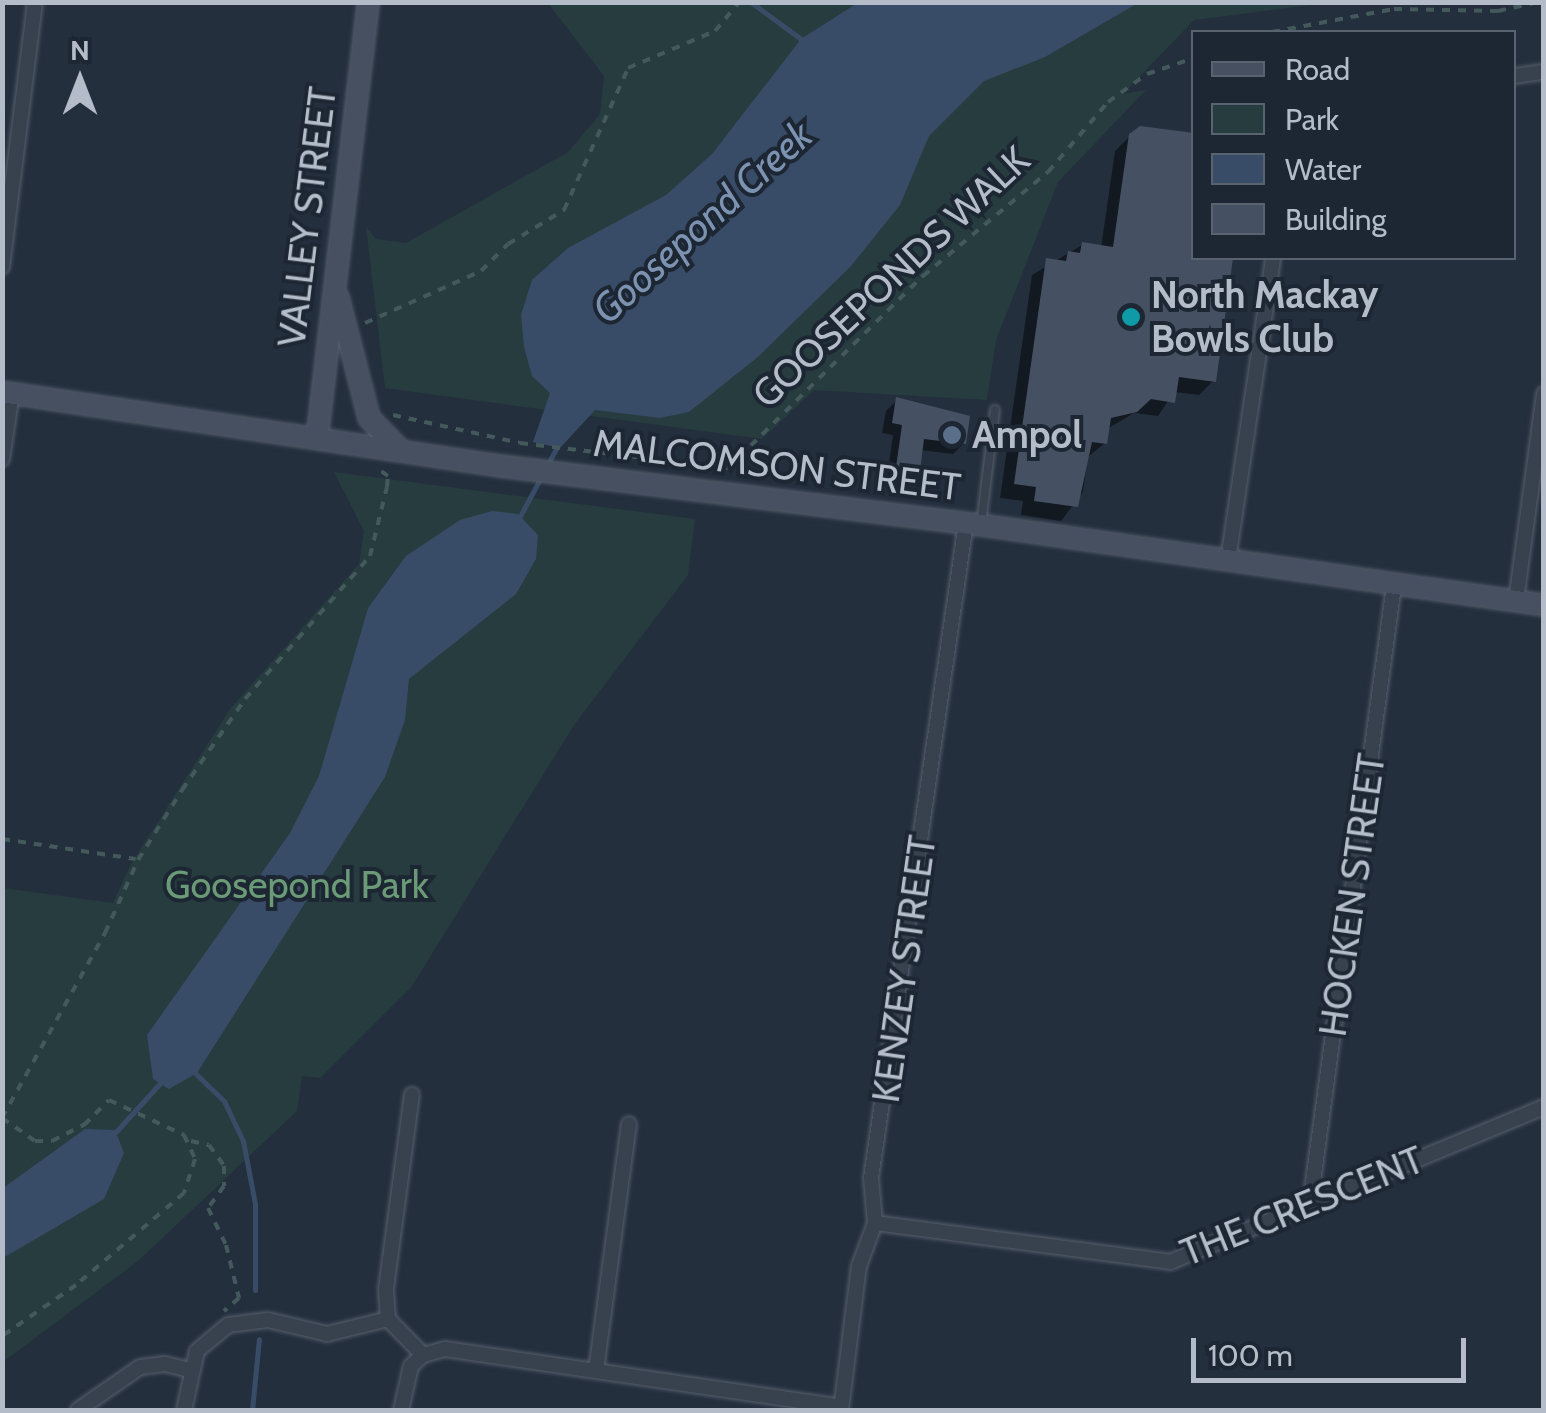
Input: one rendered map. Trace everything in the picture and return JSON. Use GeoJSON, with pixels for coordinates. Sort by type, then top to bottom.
{"type":"FeatureCollection","features":[{"type":"Feature","properties":{"kind":"main road","name":"VALLEY STREET"},"geometry":{"type":"LineString","coordinates":[[317,439],[368,2]]}},
{"type":"Feature","properties":{"kind":"main road"},"geometry":{"type":"LineString","coordinates":[[334,280],[368,418],[402,452]]}},
{"type":"Feature","properties":{"kind":"main road","name":"MALCOMSON STREET"},"geometry":{"type":"LineString","coordinates":[[7,392],[500,466],[973,524],[1544,606]]}},
{"type":"Feature","properties":{"kind":"street"},"geometry":{"type":"LineString","coordinates":[[2,267],[35,2]]}},
{"type":"Feature","properties":{"kind":"street"},"geometry":{"type":"LineString","coordinates":[[1516,76],[1544,72]]}},
{"type":"Feature","properties":{"kind":"street"},"geometry":{"type":"LineString","coordinates":[[2,114],[20,117]]}},
{"type":"Feature","properties":{"kind":"street"},"geometry":{"type":"LineString","coordinates":[[1228,560],[1273,260]]}},
{"type":"Feature","properties":{"kind":"street"},"geometry":{"type":"LineString","coordinates":[[2,459],[7,392]]}},
{"type":"Feature","properties":{"kind":"street"},"geometry":{"type":"LineString","coordinates":[[1516,601],[1544,394]]}},
{"type":"Feature","properties":{"kind":"street","name":"KENZEY STREET"},"geometry":{"type":"LineString","coordinates":[[841,1409],[858,1266],[875,1223],[871,1178],[973,524]]}},
{"type":"Feature","properties":{"kind":"street","name":"HOCKEN STREET"},"geometry":{"type":"LineString","coordinates":[[1310,1204],[1394,585]]}},
{"type":"Feature","properties":{"kind":"street"},"geometry":{"type":"LineString","coordinates":[[388,1320],[412,1094]]}},
{"type":"Feature","properties":{"kind":"street","name":"THE CRESCENT"},"geometry":{"type":"LineString","coordinates":[[875,1223],[1150,1264],[1170,1262],[1544,1106]]}},
{"type":"Feature","properties":{"kind":"street"},"geometry":{"type":"LineString","coordinates":[[596,1371],[629,1124]]}},
{"type":"Feature","properties":{"kind":"street"},"geometry":{"type":"LineString","coordinates":[[184,1410],[188,1370],[197,1351],[228,1325],[268,1320],[327,1334],[388,1320]]}},
{"type":"Feature","properties":{"kind":"street"},"geometry":{"type":"LineString","coordinates":[[388,1320],[423,1355]]}},
{"type":"Feature","properties":{"kind":"street"},"geometry":{"type":"LineString","coordinates":[[401,1410],[411,1366],[423,1355],[445,1349],[841,1409]]}},
{"type":"Feature","properties":{"kind":"street"},"geometry":{"type":"LineString","coordinates":[[78,1410],[140,1368],[165,1364],[188,1370]]}},
{"type":"Feature","properties":{"kind":"lane"},"geometry":{"type":"LineString","coordinates":[[973,524],[995,410]]}},
{"type":"Feature","properties":{"kind":"path"},"geometry":{"type":"LineString","coordinates":[[360,326],[481,271],[508,244],[564,210],[628,68],[715,31],[739,2]]}},
{"type":"Feature","properties":{"kind":"path"},"geometry":{"type":"LineString","coordinates":[[1283,30],[1394,9],[1498,11],[1538,2]]}},
{"type":"Feature","properties":{"kind":"path","name":"GOOSEPONDS WALK"},"geometry":{"type":"LineString","coordinates":[[379,403],[391,414],[520,443],[728,468],[923,276],[1048,172],[1108,102],[1147,74],[1191,59]]}},
{"type":"Feature","properties":{"kind":"path"},"geometry":{"type":"LineString","coordinates":[[225,1316],[239,1298],[226,1245],[208,1208],[224,1186],[224,1166],[209,1145],[190,1141],[109,1100],[84,1124],[52,1141],[35,1141],[2,1118],[106,933],[138,860],[234,714],[370,556],[388,476],[361,464]]}},
{"type":"Feature","properties":{"kind":"path"},"geometry":{"type":"LineString","coordinates":[[2,839],[138,860]]}},
{"type":"Feature","properties":{"kind":"path"},"geometry":{"type":"LineString","coordinates":[[2,1336],[76,1286],[184,1192],[193,1171],[190,1141]]}},
{"type":"Feature","properties":{"kind":"green space"},"geometry":{"type":"Polygon","coordinates":[[[548,3],[1325,3],[1194,20],[1123,94],[1146,90],[1058,182],[996,340],[987,400],[814,390],[762,439],[385,388],[366,227],[376,239],[406,243],[568,152],[600,114],[604,76],[548,3]]]}},
{"type":"Feature","properties":{"kind":"green space","name":"Goosepond Park"},"geometry":{"type":"Polygon","coordinates":[[[334,472],[695,519],[688,575],[574,725],[412,986],[320,1078],[302,1076],[297,1111],[138,1261],[3,1362],[3,888],[113,903],[131,864],[230,709],[359,564],[364,531],[334,472]]]}},
{"type":"Feature","properties":{"kind":"water"},"geometry":{"type":"Polygon","coordinates":[[[859,2],[1138,3],[1045,57],[984,81],[929,136],[900,205],[851,266],[759,356],[689,412],[660,418],[595,410],[560,448],[533,442],[550,393],[532,376],[524,347],[521,315],[532,280],[568,248],[666,195],[712,154],[801,39],[859,2]]]}},
{"type":"Feature","properties":{"kind":"water"},"geometry":{"type":"Polygon","coordinates":[[[492,511],[518,514],[538,535],[536,559],[516,594],[409,679],[405,720],[385,777],[197,1073],[169,1089],[153,1079],[147,1035],[290,833],[319,776],[368,608],[406,556],[460,520],[492,511]]]}},
{"type":"Feature","properties":{"kind":"water"},"geometry":{"type":"Polygon","coordinates":[[[85,1129],[115,1130],[124,1153],[104,1199],[3,1258],[3,1188],[85,1129]]]}},
{"type":"Feature","properties":{"kind":"building","name":"North Mackay Bowls Club"},"geometry":{"type":"Polygon","coordinates":[[[1140,126],[1191,133],[1191,260],[1233,260],[1216,382],[1179,377],[1175,403],[1151,399],[1137,412],[1111,418],[1107,444],[1092,442],[1078,507],[1034,501],[1036,487],[1014,484],[1046,258],[1066,261],[1068,251],[1080,253],[1082,242],[1113,247],[1129,134],[1140,126]]]}},
{"type":"Feature","properties":{"kind":"building","name":"Ampol"},"geometry":{"type":"Polygon","coordinates":[[[896,397],[970,416],[966,444],[924,439],[920,471],[896,467],[902,425],[892,423],[896,397]]]}},
{"type":"Feature","properties":{"kind":"waterway"},"geometry":{"type":"LineString","coordinates":[[752,3],[801,39]]}},
{"type":"Feature","properties":{"kind":"waterway","name":"Goosepond Creek"},"geometry":{"type":"LineString","coordinates":[[546,467],[560,442]]}},
{"type":"Feature","properties":{"kind":"waterway","name":"Goosepond Creek"},"geometry":{"type":"LineString","coordinates":[[518,520],[541,477]]}},
{"type":"Feature","properties":{"kind":"waterway"},"geometry":{"type":"LineString","coordinates":[[194,1072],[224,1101],[243,1141],[255,1204],[255,1290]]}},
{"type":"Feature","properties":{"kind":"waterway","name":"Goosepond Creek"},"geometry":{"type":"LineString","coordinates":[[112,1136],[162,1081]]}},
{"type":"Feature","properties":{"kind":"waterway"},"geometry":{"type":"LineString","coordinates":[[252,1410],[259,1339]]}},
{"type":"Feature","properties":{"kind":"place","name":"North Mackay Bowls Club"},"geometry":{"type":"Point","coordinates":[1131,317]}},
{"type":"Feature","properties":{"kind":"place","name":"Ampol"},"geometry":{"type":"Point","coordinates":[952,435]}}]}
